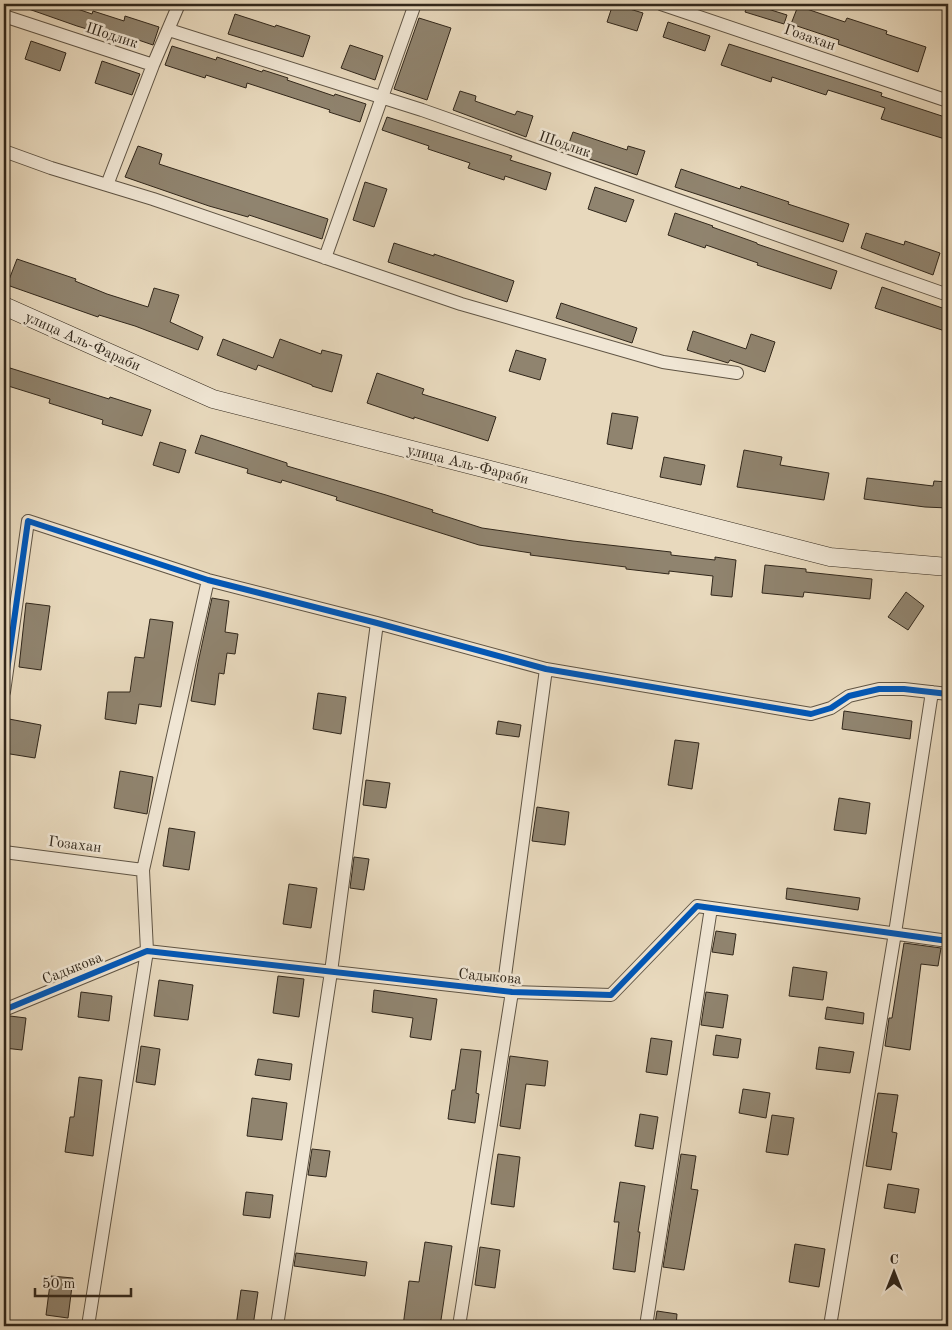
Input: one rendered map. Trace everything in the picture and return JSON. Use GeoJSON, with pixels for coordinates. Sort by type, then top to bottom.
{"type":"FeatureCollection","features":[{"type":"Feature","properties":{"kind":"main road","name":"улица Аль-Фараби"},"geometry":{"type":"LineString","coordinates":[[4,306],[213,399],[830,556],[948,566]]}},
{"type":"Feature","properties":{"kind":"street"},"geometry":{"type":"LineString","coordinates":[[107,185],[153,65],[179,4]]}},
{"type":"Feature","properties":{"kind":"street"},"geometry":{"type":"LineString","coordinates":[[326,258],[415,4]]}},
{"type":"Feature","properties":{"kind":"street","name":"Гозахан"},"geometry":{"type":"LineString","coordinates":[[661,4],[948,101]]}},
{"type":"Feature","properties":{"kind":"street","name":"Шодлик"},"geometry":{"type":"LineString","coordinates":[[4,16],[153,65]]}},
{"type":"Feature","properties":{"kind":"street","name":"Шодлик"},"geometry":{"type":"LineString","coordinates":[[169,30],[382,98],[948,294]]}},
{"type":"Feature","properties":{"kind":"street"},"geometry":{"type":"LineString","coordinates":[[4,151],[51,168],[153,198],[461,304],[662,362],[737,373]]}},
{"type":"Feature","properties":{"kind":"street"},"geometry":{"type":"LineString","coordinates":[[4,692],[28,521],[208,580],[546,669],[811,714],[831,708],[849,696],[879,689],[904,689],[948,694]]}},
{"type":"Feature","properties":{"kind":"street"},"geometry":{"type":"LineString","coordinates":[[88,1326],[147,951],[143,870],[208,580]]}},
{"type":"Feature","properties":{"kind":"street"},"geometry":{"type":"LineString","coordinates":[[277,1326],[331,972],[377,623]]}},
{"type":"Feature","properties":{"kind":"street"},"geometry":{"type":"LineString","coordinates":[[459,1326],[508,991],[546,669]]}},
{"type":"Feature","properties":{"kind":"street"},"geometry":{"type":"LineString","coordinates":[[830,1326],[895,933],[932,692]]}},
{"type":"Feature","properties":{"kind":"street","name":"Гозахан"},"geometry":{"type":"LineString","coordinates":[[4,852],[143,870]]}},
{"type":"Feature","properties":{"kind":"street","name":"Садыкова"},"geometry":{"type":"LineString","coordinates":[[4,1010],[147,951],[508,991],[611,995],[697,906],[948,941]]}},
{"type":"Feature","properties":{"kind":"street"},"geometry":{"type":"LineString","coordinates":[[646,1326],[711,908]]}},
{"type":"Feature","properties":{"kind":"building"},"geometry":{"type":"Polygon","coordinates":[[[20,4],[63,4],[92,14],[93,11],[124,21],[125,16],[159,27],[153,45],[115,32],[114,37],[77,26],[20,6],[20,4]]]}},
{"type":"Feature","properties":{"kind":"building"},"geometry":{"type":"Polygon","coordinates":[[[613,4],[643,13],[637,31],[607,22],[613,4]]]}},
{"type":"Feature","properties":{"kind":"building"},"geometry":{"type":"Polygon","coordinates":[[[748,4],[787,15],[784,24],[745,12],[748,4]]]}},
{"type":"Feature","properties":{"kind":"building"},"geometry":{"type":"Polygon","coordinates":[[[798,6],[845,22],[847,18],[887,31],[886,34],[926,47],[918,72],[838,44],[839,40],[791,24],[798,6]]]}},
{"type":"Feature","properties":{"kind":"building"},"geometry":{"type":"Polygon","coordinates":[[[235,14],[310,36],[303,57],[228,34],[235,14]]]}},
{"type":"Feature","properties":{"kind":"building"},"geometry":{"type":"Polygon","coordinates":[[[419,18],[451,28],[427,100],[394,89],[419,18]]]}},
{"type":"Feature","properties":{"kind":"building"},"geometry":{"type":"Polygon","coordinates":[[[668,22],[710,36],[705,51],[663,37],[668,22]]]}},
{"type":"Feature","properties":{"kind":"building"},"geometry":{"type":"Polygon","coordinates":[[[31,41],[66,53],[60,71],[25,59],[31,41]]]}},
{"type":"Feature","properties":{"kind":"building"},"geometry":{"type":"Polygon","coordinates":[[[729,44],[882,93],[881,96],[948,118],[948,140],[881,119],[885,108],[828,90],[826,95],[772,77],[771,82],[721,65],[729,44]]]}},
{"type":"Feature","properties":{"kind":"building"},"geometry":{"type":"Polygon","coordinates":[[[350,45],[383,56],[375,80],[341,68],[350,45]]]}},
{"type":"Feature","properties":{"kind":"building"},"geometry":{"type":"Polygon","coordinates":[[[172,46],[216,60],[217,57],[262,72],[263,70],[334,96],[335,94],[366,104],[360,122],[329,112],[330,110],[247,83],[246,88],[206,75],[205,78],[165,65],[172,46]]]}},
{"type":"Feature","properties":{"kind":"building"},"geometry":{"type":"Polygon","coordinates":[[[102,61],[140,74],[132,95],[95,83],[102,61]]]}},
{"type":"Feature","properties":{"kind":"building"},"geometry":{"type":"Polygon","coordinates":[[[460,91],[476,96],[475,101],[515,115],[517,111],[533,116],[526,137],[453,110],[460,91]]]}},
{"type":"Feature","properties":{"kind":"building"},"geometry":{"type":"Polygon","coordinates":[[[387,117],[512,156],[510,160],[551,173],[546,190],[505,176],[504,180],[468,168],[470,163],[428,149],[429,146],[382,130],[387,117]]]}},
{"type":"Feature","properties":{"kind":"building"},"geometry":{"type":"Polygon","coordinates":[[[573,132],[627,150],[628,146],[645,151],[637,175],[566,151],[573,132]]]}},
{"type":"Feature","properties":{"kind":"building"},"geometry":{"type":"Polygon","coordinates":[[[138,146],[162,154],[159,164],[328,219],[322,239],[249,215],[248,217],[209,206],[125,177],[138,146]]]}},
{"type":"Feature","properties":{"kind":"building"},"geometry":{"type":"Polygon","coordinates":[[[681,169],[740,189],[741,186],[849,224],[843,242],[675,187],[681,169]]]}},
{"type":"Feature","properties":{"kind":"building"},"geometry":{"type":"Polygon","coordinates":[[[365,182],[387,189],[374,227],[353,220],[365,182]]]}},
{"type":"Feature","properties":{"kind":"building"},"geometry":{"type":"Polygon","coordinates":[[[595,187],[634,200],[626,222],[588,209],[595,187]]]}},
{"type":"Feature","properties":{"kind":"building"},"geometry":{"type":"Polygon","coordinates":[[[675,213],[757,244],[837,271],[831,289],[757,265],[758,263],[706,245],[705,248],[668,235],[675,213]]]}},
{"type":"Feature","properties":{"kind":"building"},"geometry":{"type":"Polygon","coordinates":[[[866,233],[904,245],[905,241],[940,253],[933,275],[861,248],[866,233]]]}},
{"type":"Feature","properties":{"kind":"building"},"geometry":{"type":"Polygon","coordinates":[[[394,243],[434,256],[434,254],[514,281],[507,302],[388,262],[394,243]]]}},
{"type":"Feature","properties":{"kind":"building"},"geometry":{"type":"Polygon","coordinates":[[[17,259],[76,279],[75,281],[107,294],[148,307],[154,288],[179,295],[170,322],[203,337],[198,350],[135,326],[99,315],[98,317],[7,285],[17,259]]]}},
{"type":"Feature","properties":{"kind":"building"},"geometry":{"type":"Polygon","coordinates":[[[882,287],[948,310],[948,332],[875,308],[882,287]]]}},
{"type":"Feature","properties":{"kind":"building"},"geometry":{"type":"Polygon","coordinates":[[[561,303],[637,328],[632,343],[556,318],[561,303]]]}},
{"type":"Feature","properties":{"kind":"building"},"geometry":{"type":"Polygon","coordinates":[[[693,331],[746,349],[751,334],[775,342],[765,372],[730,360],[728,363],[687,350],[693,331]]]}},
{"type":"Feature","properties":{"kind":"building"},"geometry":{"type":"Polygon","coordinates":[[[223,339],[273,358],[280,339],[321,354],[322,350],[342,355],[332,392],[258,365],[256,370],[217,355],[223,339]]]}},
{"type":"Feature","properties":{"kind":"building"},"geometry":{"type":"Polygon","coordinates":[[[516,350],[546,359],[540,380],[509,371],[516,350]]]}},
{"type":"Feature","properties":{"kind":"building"},"geometry":{"type":"Polygon","coordinates":[[[10,368],[151,410],[142,436],[102,424],[103,420],[49,403],[50,399],[5,385],[10,368]]]}},
{"type":"Feature","properties":{"kind":"building"},"geometry":{"type":"Polygon","coordinates":[[[377,373],[424,389],[422,394],[496,417],[488,441],[367,403],[377,373]]]}},
{"type":"Feature","properties":{"kind":"building"},"geometry":{"type":"Polygon","coordinates":[[[612,413],[638,417],[632,449],[607,444],[612,413]]]}},
{"type":"Feature","properties":{"kind":"building"},"geometry":{"type":"Polygon","coordinates":[[[201,435],[287,463],[287,466],[386,495],[482,528],[671,552],[671,555],[715,560],[715,557],[736,560],[732,597],[711,595],[713,576],[669,571],[669,574],[626,569],[626,567],[530,555],[531,553],[479,545],[336,500],[337,497],[282,480],[281,483],[247,473],[248,469],[195,453],[201,435]]]}},
{"type":"Feature","properties":{"kind":"building"},"geometry":{"type":"Polygon","coordinates":[[[160,442],[186,450],[179,473],[153,465],[160,442]]]}},
{"type":"Feature","properties":{"kind":"building"},"geometry":{"type":"Polygon","coordinates":[[[744,450],[782,457],[780,465],[829,473],[824,500],[737,487],[744,450]]]}},
{"type":"Feature","properties":{"kind":"building"},"geometry":{"type":"Polygon","coordinates":[[[664,457],[705,465],[701,485],[660,477],[664,457]]]}},
{"type":"Feature","properties":{"kind":"building"},"geometry":{"type":"Polygon","coordinates":[[[867,478],[933,486],[934,481],[948,482],[948,508],[864,499],[867,478]]]}},
{"type":"Feature","properties":{"kind":"building"},"geometry":{"type":"Polygon","coordinates":[[[765,565],[806,569],[806,572],[872,579],[870,599],[804,592],[803,597],[762,593],[765,565]]]}},
{"type":"Feature","properties":{"kind":"building"},"geometry":{"type":"Polygon","coordinates":[[[906,592],[924,606],[908,630],[888,617],[906,592]]]}},
{"type":"Feature","properties":{"kind":"building"},"geometry":{"type":"Polygon","coordinates":[[[212,598],[229,601],[225,632],[238,634],[235,654],[227,653],[224,674],[219,673],[215,705],[191,701],[212,598]]]}},
{"type":"Feature","properties":{"kind":"building"},"geometry":{"type":"Polygon","coordinates":[[[26,603],[50,606],[41,670],[19,667],[26,603]]]}},
{"type":"Feature","properties":{"kind":"building"},"geometry":{"type":"Polygon","coordinates":[[[150,619],[173,622],[161,707],[139,704],[136,724],[105,719],[108,692],[130,692],[135,657],[144,658],[150,619]]]}},
{"type":"Feature","properties":{"kind":"building"},"geometry":{"type":"Polygon","coordinates":[[[318,693],[346,697],[341,734],[313,729],[318,693]]]}},
{"type":"Feature","properties":{"kind":"building"},"geometry":{"type":"Polygon","coordinates":[[[844,711],[912,721],[910,739],[842,729],[844,711]]]}},
{"type":"Feature","properties":{"kind":"building"},"geometry":{"type":"Polygon","coordinates":[[[9,719],[41,725],[35,758],[4,753],[9,719]]]}},
{"type":"Feature","properties":{"kind":"building"},"geometry":{"type":"Polygon","coordinates":[[[498,721],[521,725],[519,737],[496,734],[498,721]]]}},
{"type":"Feature","properties":{"kind":"building"},"geometry":{"type":"Polygon","coordinates":[[[675,740],[699,743],[692,789],[668,785],[675,740]]]}},
{"type":"Feature","properties":{"kind":"building"},"geometry":{"type":"Polygon","coordinates":[[[120,771],[153,777],[147,814],[114,808],[120,771]]]}},
{"type":"Feature","properties":{"kind":"building"},"geometry":{"type":"Polygon","coordinates":[[[366,780],[390,783],[386,808],[363,805],[366,780]]]}},
{"type":"Feature","properties":{"kind":"building"},"geometry":{"type":"Polygon","coordinates":[[[839,798],[870,803],[866,834],[834,830],[839,798]]]}},
{"type":"Feature","properties":{"kind":"building"},"geometry":{"type":"Polygon","coordinates":[[[537,807],[569,812],[565,845],[532,841],[537,807]]]}},
{"type":"Feature","properties":{"kind":"building"},"geometry":{"type":"Polygon","coordinates":[[[169,828],[195,832],[189,870],[163,866],[169,828]]]}},
{"type":"Feature","properties":{"kind":"building"},"geometry":{"type":"Polygon","coordinates":[[[354,857],[369,859],[364,890],[350,888],[354,857]]]}},
{"type":"Feature","properties":{"kind":"building"},"geometry":{"type":"Polygon","coordinates":[[[289,884],[317,888],[311,928],[283,924],[289,884]]]}},
{"type":"Feature","properties":{"kind":"building"},"geometry":{"type":"Polygon","coordinates":[[[787,888],[860,898],[858,910],[786,899],[787,888]]]}},
{"type":"Feature","properties":{"kind":"building"},"geometry":{"type":"Polygon","coordinates":[[[716,931],[736,934],[733,955],[712,952],[716,931]]]}},
{"type":"Feature","properties":{"kind":"building"},"geometry":{"type":"Polygon","coordinates":[[[904,943],[941,948],[938,966],[921,964],[910,1050],[885,1046],[889,1018],[892,1018],[904,943]]]}},
{"type":"Feature","properties":{"kind":"building"},"geometry":{"type":"Polygon","coordinates":[[[793,967],[827,972],[823,1000],[789,996],[793,967]]]}},
{"type":"Feature","properties":{"kind":"building"},"geometry":{"type":"Polygon","coordinates":[[[278,976],[304,979],[299,1017],[273,1013],[278,976]]]}},
{"type":"Feature","properties":{"kind":"building"},"geometry":{"type":"Polygon","coordinates":[[[159,980],[193,985],[188,1020],[154,1016],[159,980]]]}},
{"type":"Feature","properties":{"kind":"building"},"geometry":{"type":"Polygon","coordinates":[[[374,990],[437,999],[431,1040],[410,1037],[413,1018],[372,1012],[374,990]]]}},
{"type":"Feature","properties":{"kind":"building"},"geometry":{"type":"Polygon","coordinates":[[[81,992],[112,996],[109,1021],[78,1017],[81,992]]]}},
{"type":"Feature","properties":{"kind":"building"},"geometry":{"type":"Polygon","coordinates":[[[706,992],[728,995],[723,1028],[701,1025],[706,992]]]}},
{"type":"Feature","properties":{"kind":"building"},"geometry":{"type":"Polygon","coordinates":[[[827,1007],[864,1013],[863,1024],[825,1019],[827,1007]]]}},
{"type":"Feature","properties":{"kind":"building"},"geometry":{"type":"Polygon","coordinates":[[[10,1016],[26,1018],[22,1050],[4,1048],[5,1018],[10,1016]]]}},
{"type":"Feature","properties":{"kind":"building"},"geometry":{"type":"Polygon","coordinates":[[[716,1035],[741,1039],[738,1058],[713,1055],[716,1035]]]}},
{"type":"Feature","properties":{"kind":"building"},"geometry":{"type":"Polygon","coordinates":[[[651,1038],[672,1041],[667,1075],[646,1072],[651,1038]]]}},
{"type":"Feature","properties":{"kind":"building"},"geometry":{"type":"Polygon","coordinates":[[[141,1046],[160,1049],[155,1085],[136,1082],[141,1046]]]}},
{"type":"Feature","properties":{"kind":"building"},"geometry":{"type":"Polygon","coordinates":[[[819,1047],[854,1052],[850,1073],[816,1069],[819,1047]]]}},
{"type":"Feature","properties":{"kind":"building"},"geometry":{"type":"Polygon","coordinates":[[[461,1049],[481,1051],[476,1093],[479,1094],[475,1123],[448,1119],[452,1090],[455,1090],[461,1049]]]}},
{"type":"Feature","properties":{"kind":"building"},"geometry":{"type":"Polygon","coordinates":[[[510,1056],[548,1061],[545,1086],[526,1084],[520,1129],[500,1126],[510,1056]]]}},
{"type":"Feature","properties":{"kind":"building"},"geometry":{"type":"Polygon","coordinates":[[[258,1059],[292,1064],[290,1080],[255,1075],[258,1059]]]}},
{"type":"Feature","properties":{"kind":"building"},"geometry":{"type":"Polygon","coordinates":[[[79,1077],[102,1080],[93,1156],[65,1152],[70,1117],[74,1117],[79,1077]]]}},
{"type":"Feature","properties":{"kind":"building"},"geometry":{"type":"Polygon","coordinates":[[[743,1089],[770,1093],[766,1118],[739,1113],[743,1089]]]}},
{"type":"Feature","properties":{"kind":"building"},"geometry":{"type":"Polygon","coordinates":[[[878,1093],[898,1095],[892,1132],[897,1133],[891,1170],[866,1166],[878,1093]]]}},
{"type":"Feature","properties":{"kind":"building"},"geometry":{"type":"Polygon","coordinates":[[[252,1098],[287,1103],[282,1140],[247,1136],[252,1098]]]}},
{"type":"Feature","properties":{"kind":"building"},"geometry":{"type":"Polygon","coordinates":[[[640,1114],[658,1117],[653,1149],[635,1146],[640,1114]]]}},
{"type":"Feature","properties":{"kind":"building"},"geometry":{"type":"Polygon","coordinates":[[[772,1115],[794,1118],[788,1155],[766,1152],[772,1115]]]}},
{"type":"Feature","properties":{"kind":"building"},"geometry":{"type":"Polygon","coordinates":[[[312,1149],[330,1151],[326,1177],[308,1175],[312,1149]]]}},
{"type":"Feature","properties":{"kind":"building"},"geometry":{"type":"Polygon","coordinates":[[[498,1154],[520,1157],[514,1207],[491,1204],[498,1154]]]}},
{"type":"Feature","properties":{"kind":"building"},"geometry":{"type":"Polygon","coordinates":[[[681,1154],[696,1156],[691,1189],[698,1190],[684,1270],[663,1267],[681,1154]]]}},
{"type":"Feature","properties":{"kind":"building"},"geometry":{"type":"Polygon","coordinates":[[[620,1182],[645,1186],[638,1232],[640,1232],[635,1272],[613,1269],[619,1222],[614,1222],[620,1182]]]}},
{"type":"Feature","properties":{"kind":"building"},"geometry":{"type":"Polygon","coordinates":[[[888,1184],[919,1189],[915,1213],[884,1208],[888,1184]]]}},
{"type":"Feature","properties":{"kind":"building"},"geometry":{"type":"Polygon","coordinates":[[[246,1192],[273,1195],[270,1218],[243,1215],[246,1192]]]}},
{"type":"Feature","properties":{"kind":"building"},"geometry":{"type":"Polygon","coordinates":[[[425,1242],[452,1246],[441,1320],[439,1326],[403,1326],[409,1281],[419,1282],[425,1242]]]}},
{"type":"Feature","properties":{"kind":"building"},"geometry":{"type":"Polygon","coordinates":[[[795,1244],[825,1249],[819,1287],[789,1282],[795,1244]]]}},
{"type":"Feature","properties":{"kind":"building"},"geometry":{"type":"Polygon","coordinates":[[[480,1247],[500,1250],[495,1288],[475,1285],[480,1247]]]}},
{"type":"Feature","properties":{"kind":"building"},"geometry":{"type":"Polygon","coordinates":[[[296,1253],[367,1262],[365,1276],[294,1266],[296,1253]]]}},
{"type":"Feature","properties":{"kind":"building"},"geometry":{"type":"Polygon","coordinates":[[[51,1276],[73,1278],[68,1318],[46,1315],[51,1276]]]}},
{"type":"Feature","properties":{"kind":"building"},"geometry":{"type":"Polygon","coordinates":[[[241,1290],[258,1292],[253,1326],[236,1326],[241,1290]]]}},
{"type":"Feature","properties":{"kind":"building"},"geometry":{"type":"Polygon","coordinates":[[[657,1311],[677,1314],[676,1326],[655,1324],[657,1311]]]}},
{"type":"Feature","properties":{"kind":"cycle path"},"geometry":{"type":"LineString","coordinates":[[4,692],[28,521],[208,580],[546,669],[811,714],[831,708],[849,696],[879,689],[904,689],[948,694]]}},
{"type":"Feature","properties":{"kind":"cycle path"},"geometry":{"type":"LineString","coordinates":[[4,1010],[147,951],[512,992],[611,995],[697,906],[948,941]]}}]}
